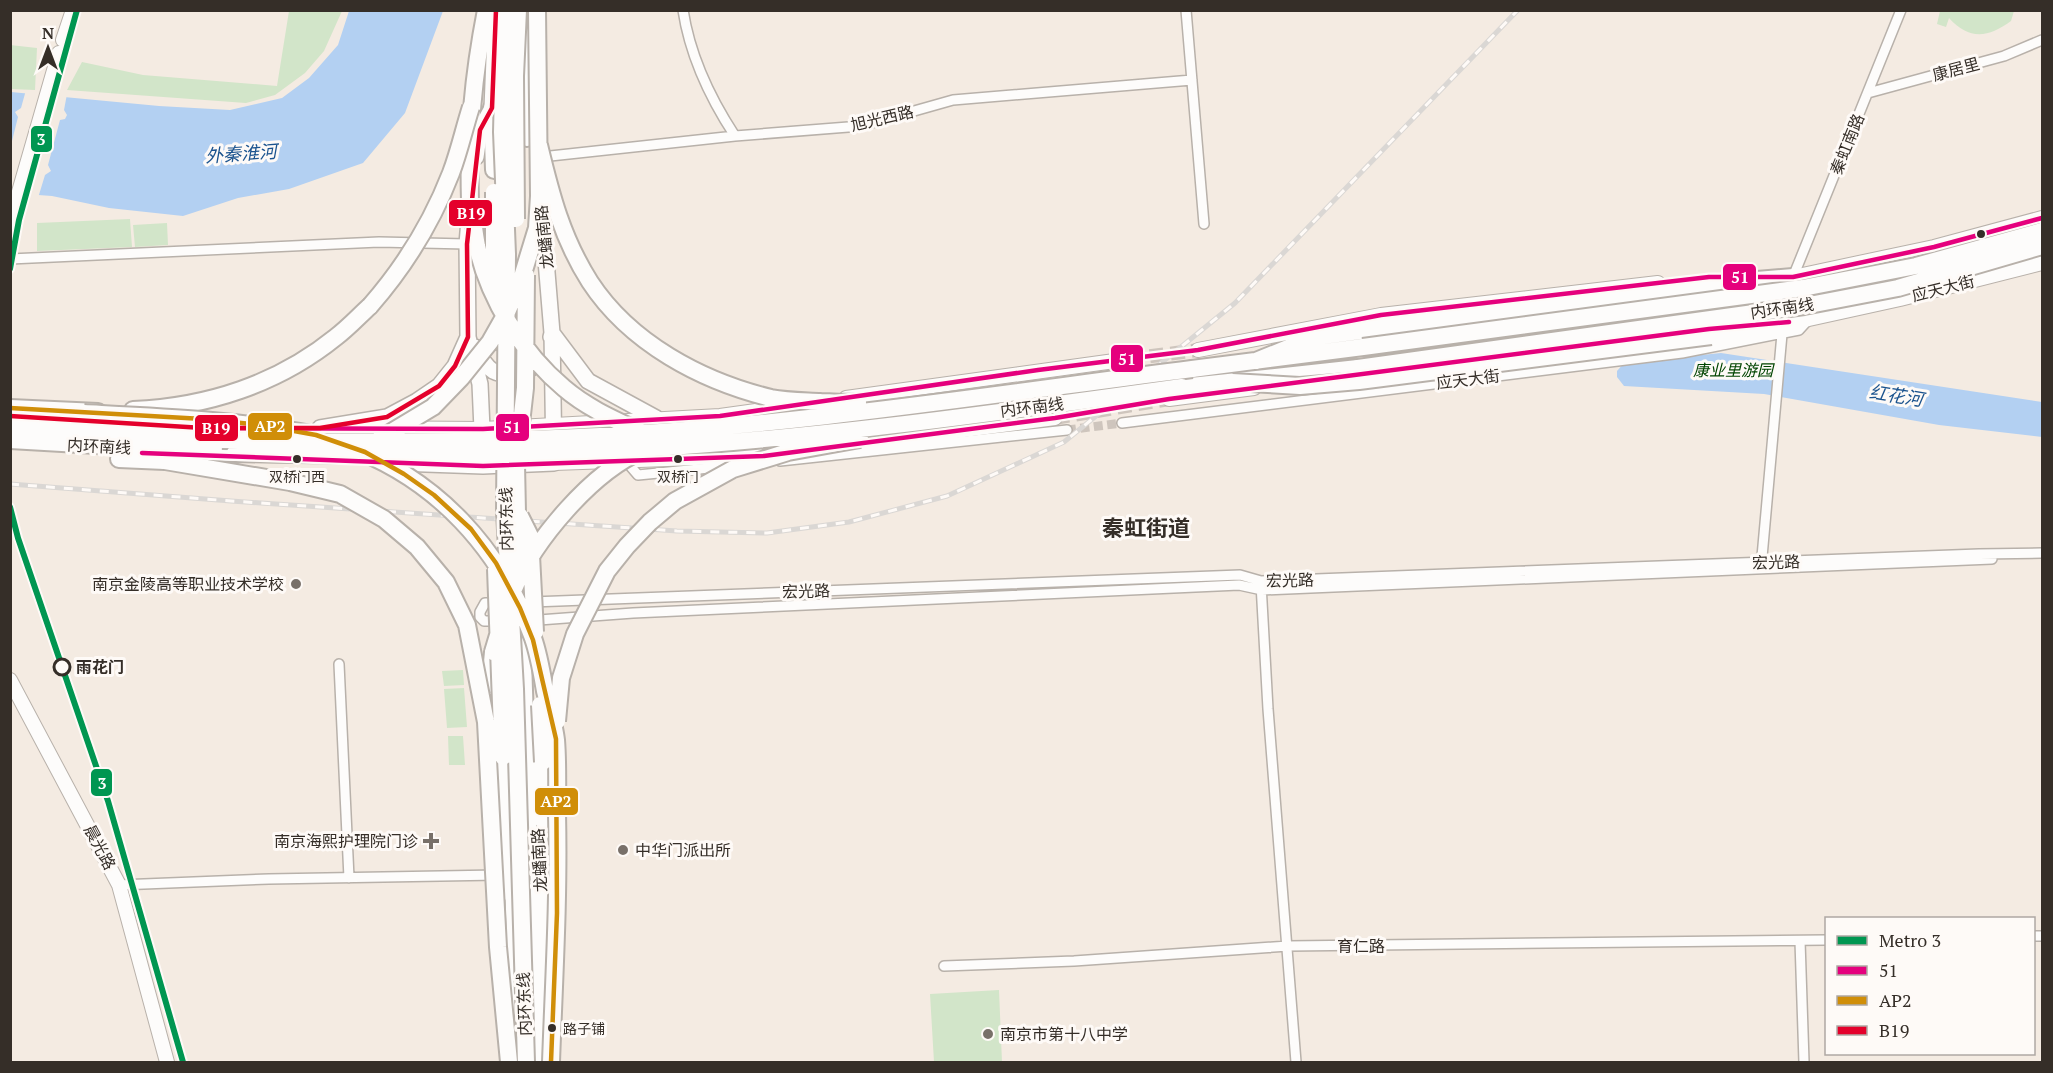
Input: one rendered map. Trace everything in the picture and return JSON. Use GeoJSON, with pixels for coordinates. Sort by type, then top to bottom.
{"type":"FeatureCollection","features":[{"type":"Feature","properties":{"kind":"highway"},"geometry":{"type":"LineString","coordinates":[[486,10],[477,52],[471,107],[471,201],[477,246],[485,271],[513,330],[537,362],[564,388],[611,419],[653,437],[695,448],[741,451],[859,440]]}},
{"type":"Feature","properties":{"kind":"highway","name":"内环东线"},"geometry":{"type":"LineString","coordinates":[[505,10],[502,132],[507,254],[505,392],[511,463]]}},
{"type":"Feature","properties":{"kind":"highway","name":"内环东线"},"geometry":{"type":"LineString","coordinates":[[518,10],[515,76],[517,168],[511,513],[526,1062]]}},
{"type":"Feature","properties":{"kind":"highway"},"geometry":{"type":"LineString","coordinates":[[511,463],[525,388],[537,10]]}},
{"type":"Feature","properties":{"kind":"highway"},"geometry":{"type":"LineString","coordinates":[[10,452],[231,465],[287,463],[322,459],[373,442],[433,407],[461,378],[490,342],[507,312],[522,277],[537,228],[529,67]]}},
{"type":"Feature","properties":{"kind":"highway"},"geometry":{"type":"LineString","coordinates":[[84,413],[145,410],[203,402],[250,387],[286,370],[336,338],[370,306],[392,281],[413,250],[434,212],[451,172],[471,107]]}},
{"type":"Feature","properties":{"kind":"highway"},"geometry":{"type":"LineString","coordinates":[[492,108],[496,410],[511,463]]}},
{"type":"Feature","properties":{"kind":"highway"},"geometry":{"type":"LineString","coordinates":[[534,147],[564,234],[577,259],[591,283],[610,307],[646,341],[672,358],[723,384],[773,398],[853,403]]}},
{"type":"Feature","properties":{"kind":"highway","name":"内环南线"},"geometry":{"type":"LineString","coordinates":[[10,426],[222,440],[396,443],[580,437],[684,430],[827,415],[1256,361],[1803,288],[1916,266],[2043,231]]}},
{"type":"Feature","properties":{"kind":"highway","name":"内环南线"},"geometry":{"type":"LineString","coordinates":[[10,443],[246,453],[429,457],[561,453],[707,444],[832,432],[1175,393],[1232,382],[1358,368],[1804,306],[1898,288],[2043,246]]}},
{"type":"Feature","properties":{"kind":"highway"},"geometry":{"type":"LineString","coordinates":[[1256,361],[1315,337],[1709,284],[1793,277]]}},
{"type":"Feature","properties":{"kind":"highway"},"geometry":{"type":"LineString","coordinates":[[1232,382],[1300,386],[1359,381],[1711,336],[1784,333]]}},
{"type":"Feature","properties":{"kind":"highway"},"geometry":{"type":"LineString","coordinates":[[486,722],[493,652],[514,589],[529,561],[559,519],[579,497],[607,472],[637,453],[679,434],[724,420],[774,411],[1141,366],[1192,369]]}},
{"type":"Feature","properties":{"kind":"highway"},"geometry":{"type":"LineString","coordinates":[[551,1062],[557,913],[556,740],[561,678],[574,633],[607,571],[627,546],[675,501],[733,469],[788,452],[859,440],[1120,405],[1175,393]]}},
{"type":"Feature","properties":{"kind":"highway"},"geometry":{"type":"LineString","coordinates":[[10,408],[250,423],[316,435],[364,452],[419,485],[434,495],[471,529],[496,563],[520,608],[533,640],[556,740]]}},
{"type":"Feature","properties":{"kind":"highway"},"geometry":{"type":"LineString","coordinates":[[165,461],[290,482],[340,494],[384,519],[417,547],[446,582],[467,625],[486,722],[498,947],[509,1062]]}},
{"type":"Feature","properties":{"kind":"highway"},"geometry":{"type":"LineString","coordinates":[[512,895],[507,875],[495,539],[511,513],[530,536],[546,855],[540,896]]}},
{"type":"Feature","properties":{"kind":"highway","name":"内环东线"},"geometry":{"type":"LineString","coordinates":[[511,513],[536,1062]]}},
{"type":"Feature","properties":{"kind":"highway"},"geometry":{"type":"LineString","coordinates":[[545,933],[555,976],[559,1062]]}},
{"type":"Feature","properties":{"kind":"main road"},"geometry":{"type":"LineString","coordinates":[[483,466],[480,384],[468,337],[467,244],[480,130],[492,108],[496,10]]}},
{"type":"Feature","properties":{"kind":"main road"},"geometry":{"type":"LineString","coordinates":[[528,10],[529,67]]}},
{"type":"Feature","properties":{"kind":"main road","name":"龙蟠南路"},"geometry":{"type":"LineString","coordinates":[[534,147],[547,252],[552,333],[554,463]]}},
{"type":"Feature","properties":{"kind":"main road"},"geometry":{"type":"LineString","coordinates":[[468,337],[483,361],[493,371],[509,375],[529,371],[542,357],[552,333]]}},
{"type":"Feature","properties":{"kind":"main road"},"geometry":{"type":"LineString","coordinates":[[552,333],[588,381],[656,418]]}},
{"type":"Feature","properties":{"kind":"main road"},"geometry":{"type":"LineString","coordinates":[[320,428],[387,417],[417,401],[439,386],[455,366],[468,337]]}},
{"type":"Feature","properties":{"kind":"main road"},"geometry":{"type":"LineString","coordinates":[[10,416],[203,428]]}},
{"type":"Feature","properties":{"kind":"main road"},"geometry":{"type":"LineString","coordinates":[[10,443],[142,453],[483,466],[554,463]]}},
{"type":"Feature","properties":{"kind":"street"},"geometry":{"type":"LineString","coordinates":[[10,223],[73,10]]}},
{"type":"Feature","properties":{"kind":"street"},"geometry":{"type":"LineString","coordinates":[[683,10],[687,36],[696,61],[718,109],[735,136]]}},
{"type":"Feature","properties":{"kind":"street"},"geometry":{"type":"LineString","coordinates":[[1186,10],[1204,224]]}},
{"type":"Feature","properties":{"kind":"street","name":"秦虹南路"},"geometry":{"type":"LineString","coordinates":[[1784,333],[1793,277],[1901,10]]}},
{"type":"Feature","properties":{"kind":"street","name":"康居里"},"geometry":{"type":"LineString","coordinates":[[1868,93],[2004,56],[2043,40]]}},
{"type":"Feature","properties":{"kind":"street","name":"旭光西路"},"geometry":{"type":"LineString","coordinates":[[534,147],[735,136],[861,126],[953,100],[1192,80]]}},
{"type":"Feature","properties":{"kind":"street"},"geometry":{"type":"LineString","coordinates":[[1198,350],[1381,315],[1709,277],[1793,277],[1934,247],[2043,218]]}},
{"type":"Feature","properties":{"kind":"street"},"geometry":{"type":"LineString","coordinates":[[10,259],[380,242],[467,244]]}},
{"type":"Feature","properties":{"kind":"street","name":"应天大街"},"geometry":{"type":"LineString","coordinates":[[1122,423],[1682,353],[1784,333],[1809,319],[1900,299],[2043,262]]}},
{"type":"Feature","properties":{"kind":"street","name":"应天大街"},"geometry":{"type":"LineString","coordinates":[[1175,393],[1709,329],[1784,333]]}},
{"type":"Feature","properties":{"kind":"street"},"geometry":{"type":"LineString","coordinates":[[1761,566],[1784,333]]}},
{"type":"Feature","properties":{"kind":"street"},"geometry":{"type":"LineString","coordinates":[[203,428],[483,429],[720,416],[1129,359]]}},
{"type":"Feature","properties":{"kind":"street"},"geometry":{"type":"LineString","coordinates":[[554,463],[764,456],[1055,418]]}},
{"type":"Feature","properties":{"kind":"street"},"geometry":{"type":"LineString","coordinates":[[626,461],[638,475],[954,444],[1067,430]]}},
{"type":"Feature","properties":{"kind":"street","name":"宏光路"},"geometry":{"type":"LineString","coordinates":[[1261,586],[1240,575],[485,603],[482,606],[480,617],[484,621],[534,620],[645,612],[1227,585],[1261,586],[2043,553]]}},
{"type":"Feature","properties":{"kind":"street","name":"宏光路"},"geometry":{"type":"LineString","coordinates":[[1761,566],[2043,559]]}},
{"type":"Feature","properties":{"kind":"street"},"geometry":{"type":"LineString","coordinates":[[1261,586],[1268,709],[1296,1062]]}},
{"type":"Feature","properties":{"kind":"street"},"geometry":{"type":"LineString","coordinates":[[534,620],[539,602]]}},
{"type":"Feature","properties":{"kind":"street","name":"龙蟠南路"},"geometry":{"type":"LineString","coordinates":[[534,620],[540,896],[545,933],[544,1062]]}},
{"type":"Feature","properties":{"kind":"street","name":"龙蟠南路"},"geometry":{"type":"LineString","coordinates":[[507,621],[512,895],[518,1062]]}},
{"type":"Feature","properties":{"kind":"street"},"geometry":{"type":"LineString","coordinates":[[339,664],[349,878]]}},
{"type":"Feature","properties":{"kind":"street","name":"晨光路"},"geometry":{"type":"LineString","coordinates":[[10,680],[119,885],[167,1062]]}},
{"type":"Feature","properties":{"kind":"street"},"geometry":{"type":"LineString","coordinates":[[119,885],[507,875]]}},
{"type":"Feature","properties":{"kind":"street","name":"育仁路"},"geometry":{"type":"LineString","coordinates":[[944,966],[1074,961],[1288,946],[1825,940]]}},
{"type":"Feature","properties":{"kind":"street"},"geometry":{"type":"LineString","coordinates":[[1800,941],[1804,1062]]}},
{"type":"Feature","properties":{"kind":"green space"},"geometry":{"type":"Polygon","coordinates":[[[1940,10],[2014,11],[2011,21],[2003,27],[1979,34],[1964,30],[1949,18],[1946,27],[1937,24],[1940,10]]]}},
{"type":"Feature","properties":{"kind":"green space"},"geometry":{"type":"Polygon","coordinates":[[[289,11],[342,11],[324,51],[305,73],[275,95],[246,103],[67,90],[82,62],[143,75],[277,86],[289,11]]]}},
{"type":"Feature","properties":{"kind":"green space"},"geometry":{"type":"Polygon","coordinates":[[[10,45],[37,48],[35,90],[11,89],[10,45]]]}},
{"type":"Feature","properties":{"kind":"green space"},"geometry":{"type":"Polygon","coordinates":[[[130,219],[132,247],[37,251],[37,223],[130,219]]]}},
{"type":"Feature","properties":{"kind":"green space"},"geometry":{"type":"Polygon","coordinates":[[[167,223],[168,245],[135,247],[133,225],[167,223]]]}},
{"type":"Feature","properties":{"kind":"green space"},"geometry":{"type":"Polygon","coordinates":[[[463,670],[464,685],[444,686],[442,671],[463,670]]]}},
{"type":"Feature","properties":{"kind":"green space"},"geometry":{"type":"Polygon","coordinates":[[[464,688],[467,727],[447,728],[444,689],[464,688]]]}},
{"type":"Feature","properties":{"kind":"green space"},"geometry":{"type":"Polygon","coordinates":[[[448,736],[463,736],[465,765],[449,765],[448,736]]]}},
{"type":"Feature","properties":{"kind":"green space"},"geometry":{"type":"Polygon","coordinates":[[[999,990],[1002,1062],[934,1062],[930,994],[999,990]]]}},
{"type":"Feature","properties":{"kind":"water","name":"外秦淮河"},"geometry":{"type":"Polygon","coordinates":[[[349,11],[443,11],[405,113],[363,163],[289,189],[238,198],[183,216],[109,208],[52,196],[11,193],[11,92],[159,106],[230,110],[282,98],[309,78],[338,45],[349,11]]]}},
{"type":"Feature","properties":{"kind":"water","name":"红花河"},"geometry":{"type":"Polygon","coordinates":[[[1721,353],[2042,402],[2042,437],[1939,425],[1764,394],[1624,386],[1617,377],[1617,371],[1624,363],[1721,353]]]}},
{"type":"Feature","properties":{"kind":"pier"},"geometry":{"type":"Polygon","coordinates":[[[26,90],[67,94],[64,110],[67,115],[65,119],[60,120],[48,165],[51,171],[45,175],[38,198],[10,196],[11,145],[18,117],[15,112],[21,108],[26,90]]]}},
{"type":"Feature","properties":{"kind":"tunnel"},"geometry":{"type":"LineString","coordinates":[[1129,359],[1198,350]]}},
{"type":"Feature","properties":{"kind":"tunnel"},"geometry":{"type":"LineString","coordinates":[[1055,418],[1169,399]]}},
{"type":"Feature","properties":{"kind":"tunnel"},"geometry":{"type":"LineString","coordinates":[[1067,430],[1122,423]]}},
{"type":"Feature","properties":{"kind":"railway"},"geometry":{"type":"LineString","coordinates":[[10,484],[677,531],[767,533],[849,522],[947,496],[1064,442],[1235,303],[1518,10]]}},
{"type":"Feature","properties":{"kind":"metro line","name":"3"},"geometry":{"type":"LineString","coordinates":[[10,269],[19,220],[77,10]]}},
{"type":"Feature","properties":{"kind":"metro line","name":"3"},"geometry":{"type":"LineString","coordinates":[[10,507],[18,538],[108,801],[183,1062]]}},
{"type":"Feature","properties":{"kind":"transit line","name":"B19"},"geometry":{"type":"LineString","coordinates":[[10,416],[203,428],[320,428],[387,417],[439,386],[455,366],[468,337],[467,244],[480,130],[492,108],[496,10]]}},
{"type":"Feature","properties":{"kind":"transit line","name":"51"},"geometry":{"type":"LineString","coordinates":[[203,428],[483,429],[720,416],[1038,370],[1198,350],[1381,315],[1709,277],[1793,277],[1934,247],[2042,218]]}},
{"type":"Feature","properties":{"kind":"transit line","name":"51"},"geometry":{"type":"LineString","coordinates":[[142,453],[483,466],[764,456],[1055,418],[1169,399],[1709,329],[1789,322]]}},
{"type":"Feature","properties":{"kind":"transit line","name":"AP2"},"geometry":{"type":"LineString","coordinates":[[10,408],[203,419],[261,425],[316,435],[365,452],[404,474],[434,495],[471,529],[496,563],[520,608],[533,640],[556,739],[557,913],[551,1062]]}},
{"type":"Feature","properties":{"kind":"place","name":"双桥门西"},"geometry":{"type":"Point","coordinates":[297,459]}},
{"type":"Feature","properties":{"kind":"place","name":"双桥门"},"geometry":{"type":"Point","coordinates":[678,459]}},
{"type":"Feature","properties":{"kind":"place","name":"南京金陵高等职业技术学校"},"geometry":{"type":"Point","coordinates":[296,584]}},
{"type":"Feature","properties":{"kind":"place","name":"雨花门"},"geometry":{"type":"Point","coordinates":[62,667]}},
{"type":"Feature","properties":{"kind":"place","name":"南京海熙护理院门诊"},"geometry":{"type":"Point","coordinates":[431,841]}},
{"type":"Feature","properties":{"kind":"place","name":"中华门派出所"},"geometry":{"type":"Point","coordinates":[623,850]}},
{"type":"Feature","properties":{"kind":"place","name":"路子铺"},"geometry":{"type":"Point","coordinates":[552,1028]}},
{"type":"Feature","properties":{"kind":"place","name":"南京市第十八中学"},"geometry":{"type":"Point","coordinates":[988,1034]}},
{"type":"Feature","properties":{"kind":"district","name":"秦虹街道"},"geometry":{"type":"Point","coordinates":[1146,528]}},
{"type":"Feature","properties":{"kind":"park label","name":"康业里游园"},"geometry":{"type":"Point","coordinates":[1733,370]}}]}
